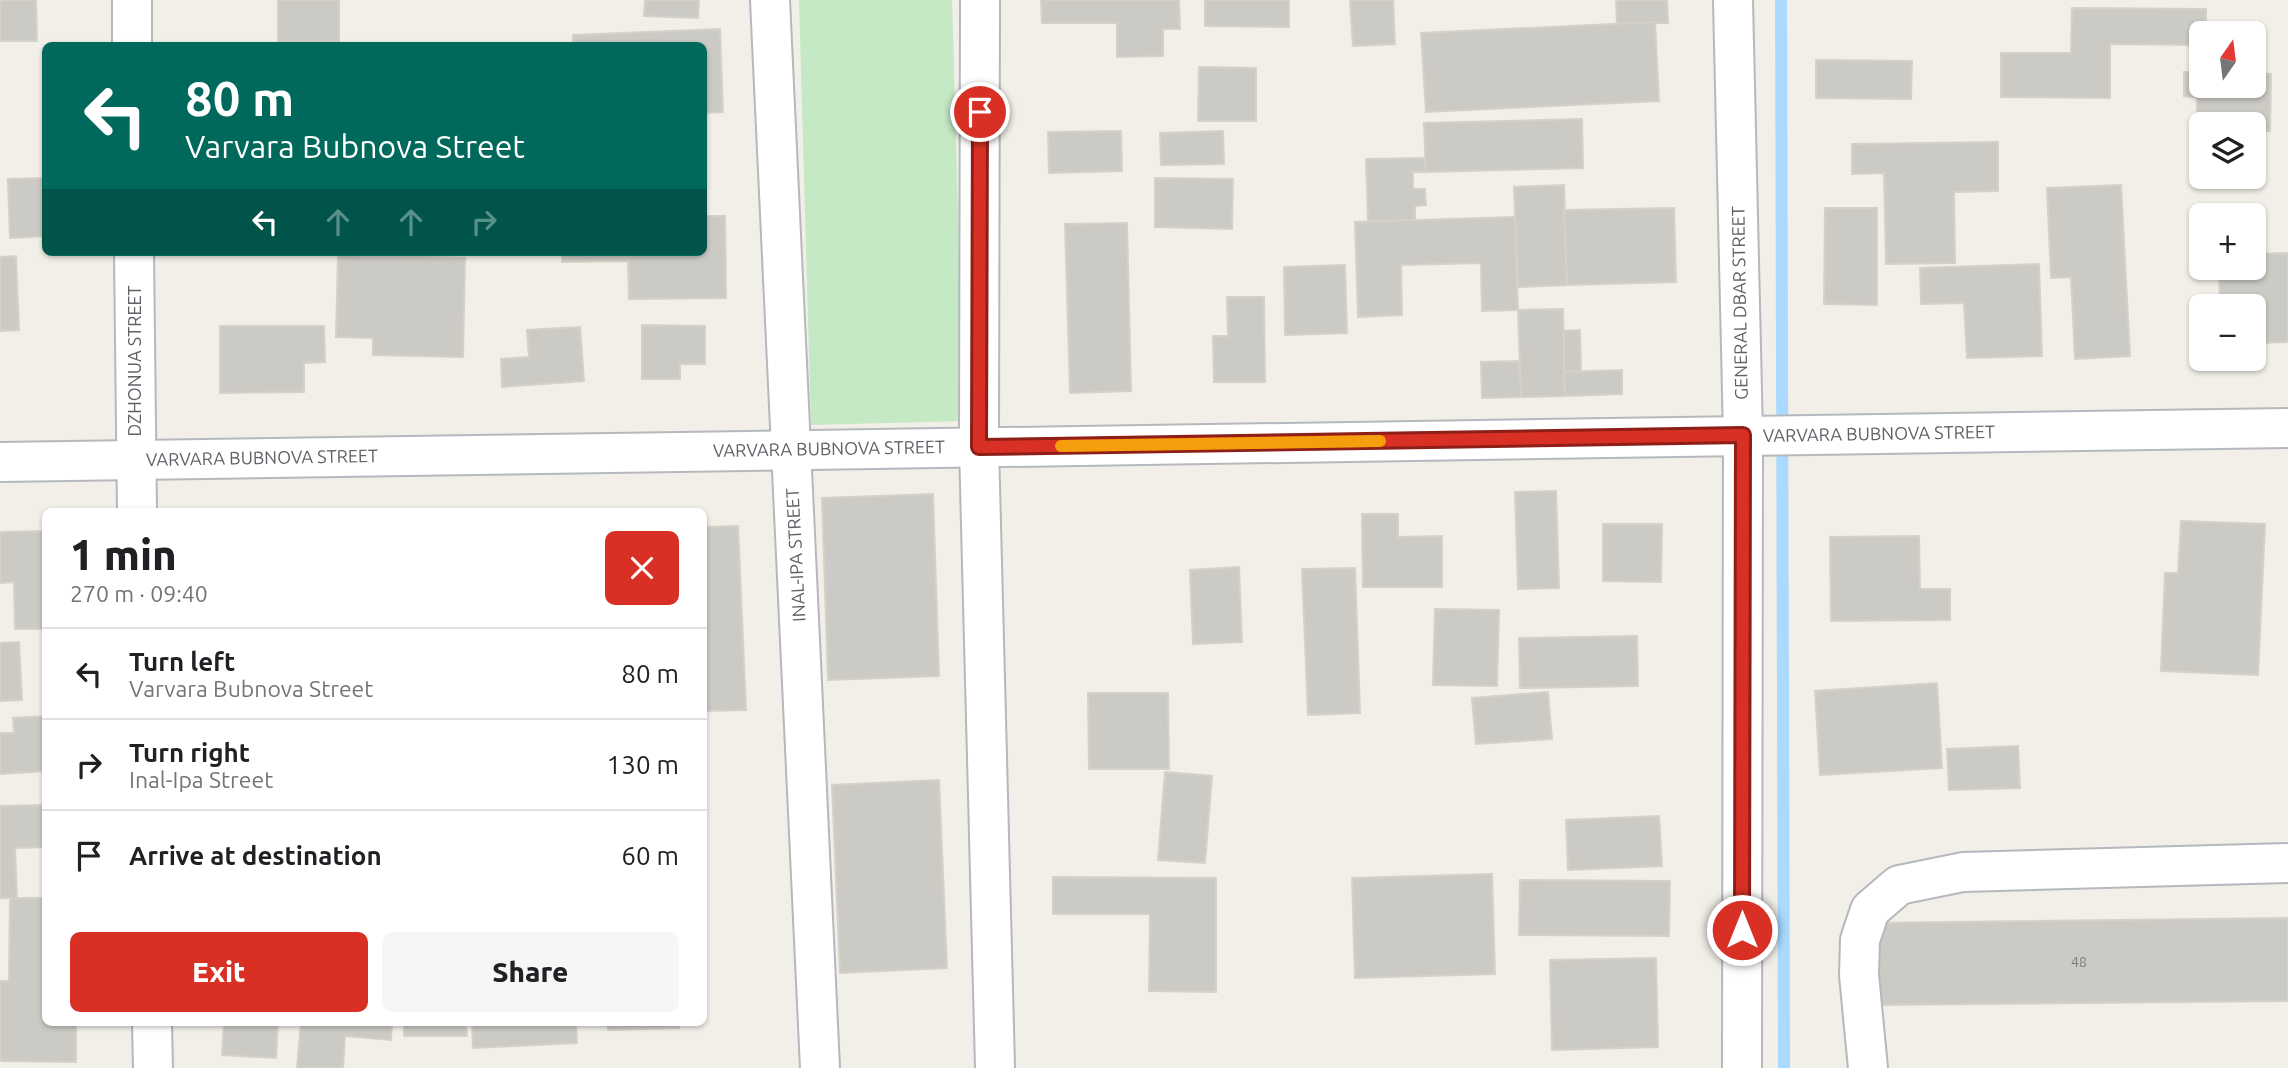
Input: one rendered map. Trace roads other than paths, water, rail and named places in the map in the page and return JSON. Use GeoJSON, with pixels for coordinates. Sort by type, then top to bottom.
{"type":"FeatureCollection","features":[{"type":"Feature","properties":{"kind":"street"},"geometry":{"type":"LineString","coordinates":[[132,0],[132,42]]}},
{"type":"Feature","properties":{"kind":"street","name":"INAL-IPA STREET"},"geometry":{"type":"LineString","coordinates":[[770,0],[820,1068]]}},
{"type":"Feature","properties":{"kind":"street"},"geometry":{"type":"LineString","coordinates":[[980,0],[979,447],[995,1068]]}},
{"type":"Feature","properties":{"kind":"street","name":"GENERAL DBAR STREET"},"geometry":{"type":"LineString","coordinates":[[1732,0],[1743,435],[1742,1068]]}},
{"type":"Feature","properties":{"kind":"street","name":"DZHONUA STREET"},"geometry":{"type":"LineString","coordinates":[[134,256],[137,508]]}},
{"type":"Feature","properties":{"kind":"street","name":"VARVARA BUBNOVA STREET"},"geometry":{"type":"LineString","coordinates":[[0,462],[2288,428]]}},
{"type":"Feature","properties":{"kind":"street"},"geometry":{"type":"LineString","coordinates":[[1868,1068],[1859,975],[1860,940],[1870,910],[1899,884],[1963,872],[2288,863]]}},
{"type":"Feature","properties":{"kind":"street"},"geometry":{"type":"LineString","coordinates":[[152,1026],[153,1068]]}},
{"type":"Feature","properties":{"kind":"waterway"},"geometry":{"type":"LineString","coordinates":[[1781,0],[1784,1068]]}}]}
